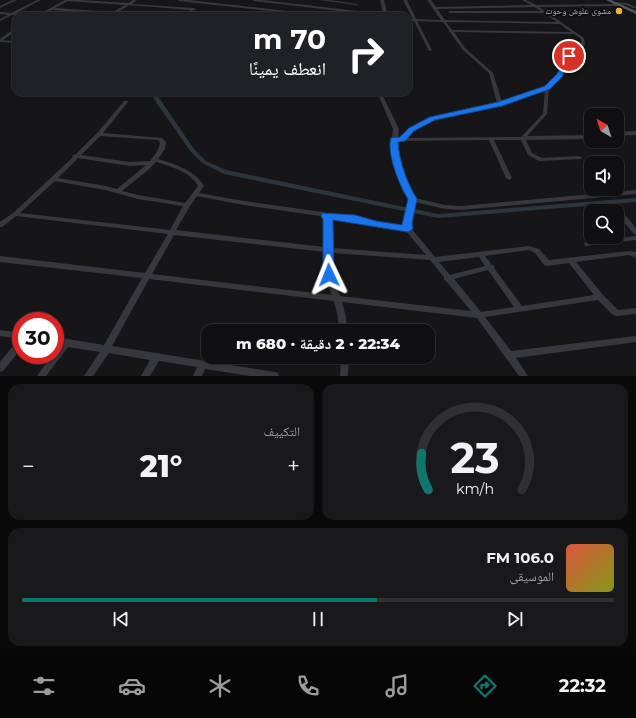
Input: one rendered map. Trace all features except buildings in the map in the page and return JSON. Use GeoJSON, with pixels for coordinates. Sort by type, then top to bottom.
{"type":"FeatureCollection","features":[{"type":"Feature","properties":{"kind":"main road"},"geometry":{"type":"LineString","coordinates":[[608,0],[636,13]]}},
{"type":"Feature","properties":{"kind":"street"},"geometry":{"type":"LineString","coordinates":[[0,7],[15,0]]}},
{"type":"Feature","properties":{"kind":"street"},"geometry":{"type":"LineString","coordinates":[[17,12],[40,0]]}},
{"type":"Feature","properties":{"kind":"street"},"geometry":{"type":"LineString","coordinates":[[46,12],[67,0],[194,9]]}},
{"type":"Feature","properties":{"kind":"street"},"geometry":{"type":"LineString","coordinates":[[116,12],[135,0]]}},
{"type":"Feature","properties":{"kind":"street"},"geometry":{"type":"LineString","coordinates":[[179,0],[284,12]]}},
{"type":"Feature","properties":{"kind":"street"},"geometry":{"type":"LineString","coordinates":[[189,12],[206,0]]}},
{"type":"Feature","properties":{"kind":"street"},"geometry":{"type":"LineString","coordinates":[[255,0],[357,12],[356,2],[321,0]]}},
{"type":"Feature","properties":{"kind":"street"},"geometry":{"type":"LineString","coordinates":[[296,5],[301,0]]}},
{"type":"Feature","properties":{"kind":"street"},"geometry":{"type":"LineString","coordinates":[[382,0],[385,12]]}},
{"type":"Feature","properties":{"kind":"street"},"geometry":{"type":"LineString","coordinates":[[405,0],[411,12]]}},
{"type":"Feature","properties":{"kind":"street"},"geometry":{"type":"LineString","coordinates":[[430,0],[450,31],[464,49],[491,72],[500,104]]}},
{"type":"Feature","properties":{"kind":"street"},"geometry":{"type":"LineString","coordinates":[[402,140],[411,130],[432,118],[500,104],[547,87],[559,75],[569,56],[583,45],[583,39],[545,12],[524,0]]}},
{"type":"Feature","properties":{"kind":"street"},"geometry":{"type":"LineString","coordinates":[[272,10],[281,2]]}},
{"type":"Feature","properties":{"kind":"street"},"geometry":{"type":"LineString","coordinates":[[436,10],[616,4],[626,4],[636,8]]}},
{"type":"Feature","properties":{"kind":"street"},"geometry":{"type":"LineString","coordinates":[[298,12],[303,6]]}},
{"type":"Feature","properties":{"kind":"street"},"geometry":{"type":"LineString","coordinates":[[52,9],[89,12]]}},
{"type":"Feature","properties":{"kind":"street"},"geometry":{"type":"LineString","coordinates":[[436,10],[545,12]]}},
{"type":"Feature","properties":{"kind":"street"},"geometry":{"type":"LineString","coordinates":[[502,12],[515,31]]}},
{"type":"Feature","properties":{"kind":"street"},"geometry":{"type":"LineString","coordinates":[[0,13],[12,14]]}},
{"type":"Feature","properties":{"kind":"street"},"geometry":{"type":"LineString","coordinates":[[0,20],[12,14]]}},
{"type":"Feature","properties":{"kind":"street"},"geometry":{"type":"LineString","coordinates":[[412,14],[430,50]]}},
{"type":"Feature","properties":{"kind":"street"},"geometry":{"type":"LineString","coordinates":[[415,20],[561,23]]}},
{"type":"Feature","properties":{"kind":"street"},"geometry":{"type":"LineString","coordinates":[[450,31],[575,33]]}},
{"type":"Feature","properties":{"kind":"street"},"geometry":{"type":"LineString","coordinates":[[0,33],[10,33]]}},
{"type":"Feature","properties":{"kind":"street"},"geometry":{"type":"LineString","coordinates":[[1,41],[10,33]]}},
{"type":"Feature","properties":{"kind":"street"},"geometry":{"type":"LineString","coordinates":[[523,138],[543,118],[545,114],[547,87]]}},
{"type":"Feature","properties":{"kind":"street"},"geometry":{"type":"LineString","coordinates":[[381,96],[396,129],[394,149],[405,187],[413,201],[408,218],[408,229],[479,315],[524,376]]}},
{"type":"Feature","properties":{"kind":"street"},"geometry":{"type":"LineString","coordinates":[[0,225],[15,214],[53,179],[98,134],[126,102]]}},
{"type":"Feature","properties":{"kind":"street"},"geometry":{"type":"LineString","coordinates":[[624,134],[636,133]]}},
{"type":"Feature","properties":{"kind":"street"},"geometry":{"type":"LineString","coordinates":[[98,134],[160,139],[164,144],[162,150],[153,162],[118,191]]}},
{"type":"Feature","properties":{"kind":"street"},"geometry":{"type":"LineString","coordinates":[[394,140],[584,137]]}},
{"type":"Feature","properties":{"kind":"street"},"geometry":{"type":"LineString","coordinates":[[491,138],[509,178]]}},
{"type":"Feature","properties":{"kind":"street"},"geometry":{"type":"LineString","coordinates":[[523,138],[530,154],[536,159],[579,158]]}},
{"type":"Feature","properties":{"kind":"street"},"geometry":{"type":"LineString","coordinates":[[76,156],[130,164],[153,162],[175,166],[198,181],[201,186],[187,206],[106,350],[88,376]]}},
{"type":"Feature","properties":{"kind":"street"},"geometry":{"type":"LineString","coordinates":[[53,179],[187,206]]}},
{"type":"Feature","properties":{"kind":"street"},"geometry":{"type":"LineString","coordinates":[[413,201],[444,207],[461,208],[636,192]]}},
{"type":"Feature","properties":{"kind":"street"},"geometry":{"type":"LineString","coordinates":[[195,194],[326,216],[355,219],[376,225],[408,229]]}},
{"type":"Feature","properties":{"kind":"street"},"geometry":{"type":"LineString","coordinates":[[15,214],[328,250],[432,259],[481,255],[529,248],[537,251],[547,263],[629,253],[636,255]]}},
{"type":"Feature","properties":{"kind":"street"},"geometry":{"type":"LineString","coordinates":[[326,216],[328,219],[330,283],[337,298],[342,324]]}},
{"type":"Feature","properties":{"kind":"street"},"geometry":{"type":"LineString","coordinates":[[624,218],[636,232]]}},
{"type":"Feature","properties":{"kind":"street"},"geometry":{"type":"LineString","coordinates":[[624,239],[636,238]]}},
{"type":"Feature","properties":{"kind":"street"},"geometry":{"type":"LineString","coordinates":[[481,255],[519,308]]}},
{"type":"Feature","properties":{"kind":"street"},"geometry":{"type":"LineString","coordinates":[[0,259],[479,315],[600,296]]}},
{"type":"Feature","properties":{"kind":"street"},"geometry":{"type":"LineString","coordinates":[[571,260],[616,313],[636,311]]}},
{"type":"Feature","properties":{"kind":"street"},"geometry":{"type":"LineString","coordinates":[[447,278],[491,267]]}},
{"type":"Feature","properties":{"kind":"street"},"geometry":{"type":"LineString","coordinates":[[0,332],[12,334]]}},
{"type":"Feature","properties":{"kind":"street"},"geometry":{"type":"LineString","coordinates":[[509,355],[636,339]]}},
{"type":"Feature","properties":{"kind":"street"},"geometry":{"type":"LineString","coordinates":[[41,376],[66,343],[203,365],[246,374],[275,376]]}},
{"type":"Feature","properties":{"kind":"street"},"geometry":{"type":"LineString","coordinates":[[0,368],[12,353]]}},
{"type":"Feature","properties":{"kind":"street"},"geometry":{"type":"LineString","coordinates":[[145,376],[156,358]]}},
{"type":"Feature","properties":{"kind":"street"},"geometry":{"type":"LineString","coordinates":[[344,376],[345,364]]}},
{"type":"Feature","properties":{"kind":"street"},"geometry":{"type":"LineString","coordinates":[[197,376],[203,365]]}},
{"type":"Feature","properties":{"kind":"waterway"},"geometry":{"type":"LineString","coordinates":[[0,41],[12,42]]}},
{"type":"Feature","properties":{"kind":"waterway"},"geometry":{"type":"LineString","coordinates":[[155,96],[192,150],[204,162],[224,172],[438,216],[636,200]]}},
{"type":"Feature","properties":{"kind":"place","name":"مشوى علوش وحوت"},"geometry":{"type":"Point","coordinates":[619,11]}},
{"type":"Feature","properties":{"kind":"route"},"geometry":{"type":"LineString","coordinates":[[329,275],[328,219],[326,216],[355,219],[376,225],[408,229],[407,223],[413,199],[406,191],[394,149],[394,140],[402,140],[411,130],[432,118],[461,114],[500,104],[537,92],[555,81],[569,56]]}}]}
